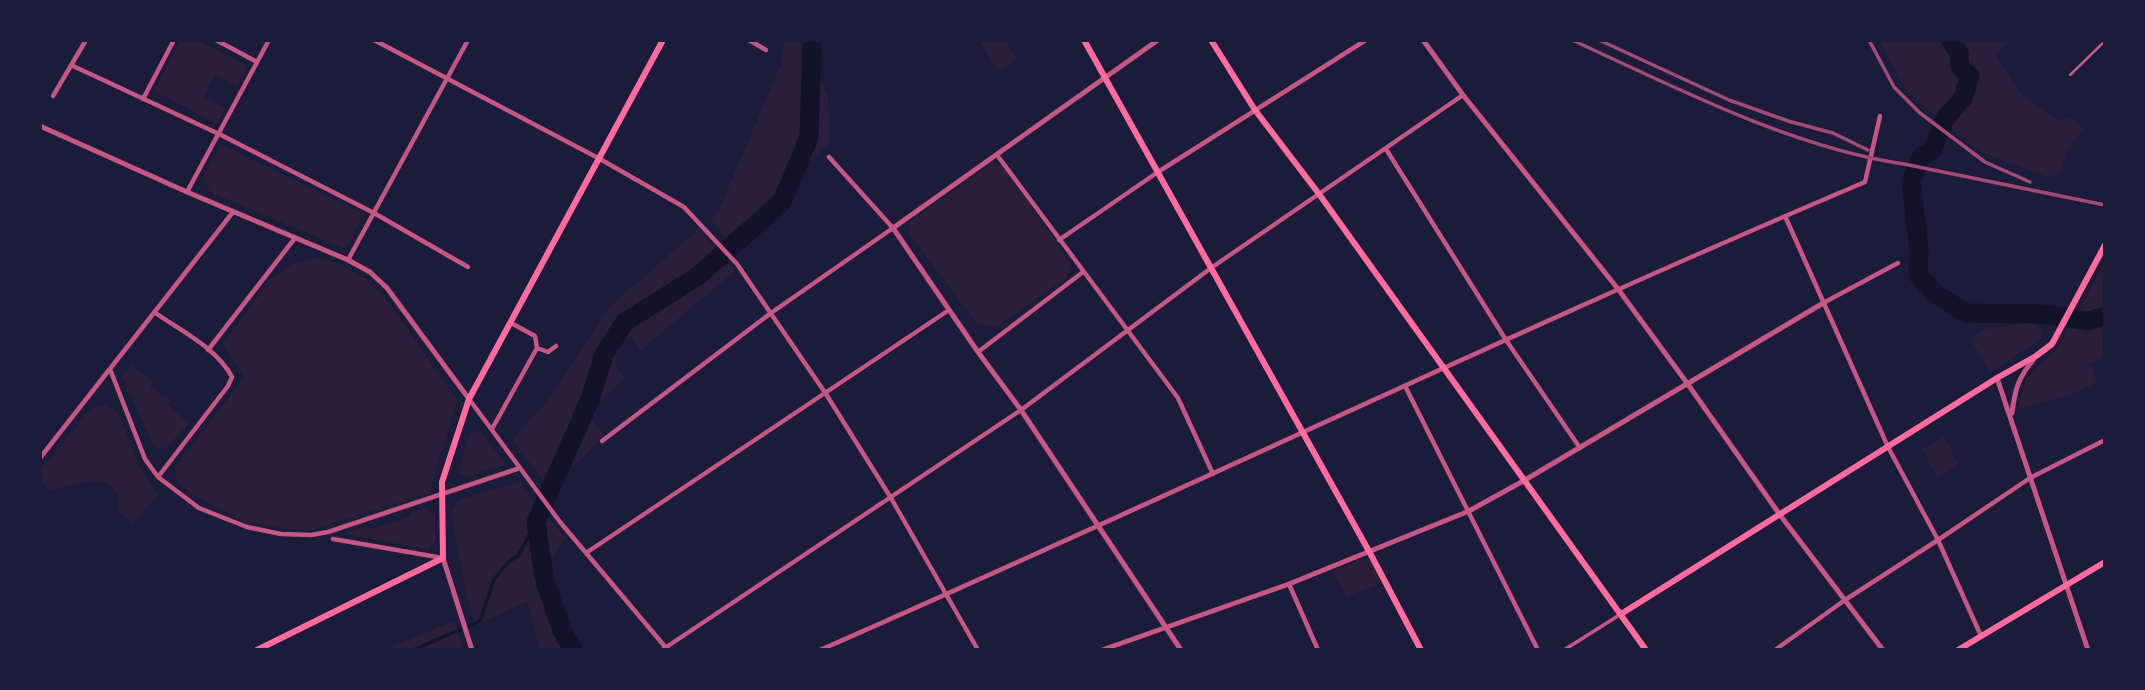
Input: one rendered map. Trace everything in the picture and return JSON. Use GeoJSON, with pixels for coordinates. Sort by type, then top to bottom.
{"type":"FeatureCollection","features":[{"type":"Feature","properties":{"kind":"main road"},"geometry":{"type":"LineString","coordinates":[[257,650],[443,558],[442,482],[469,399],[663,40]]}},
{"type":"Feature","properties":{"kind":"main road"},"geometry":{"type":"LineString","coordinates":[[1084,40],[1370,553],[1421,650]]}},
{"type":"Feature","properties":{"kind":"main road"},"geometry":{"type":"LineString","coordinates":[[1211,40],[1255,110],[1319,194],[1646,650]]}},
{"type":"Feature","properties":{"kind":"main road"},"geometry":{"type":"LineString","coordinates":[[1620,614],[2052,344],[2105,245]]}},
{"type":"Feature","properties":{"kind":"main road"},"geometry":{"type":"LineString","coordinates":[[1958,650],[2105,562]]}},
{"type":"Feature","properties":{"kind":"street"},"geometry":{"type":"LineString","coordinates":[[53,96],[86,40]]}},
{"type":"Feature","properties":{"kind":"street"},"geometry":{"type":"LineString","coordinates":[[143,99],[174,40]]}},
{"type":"Feature","properties":{"kind":"street"},"geometry":{"type":"LineString","coordinates":[[216,40],[257,62]]}},
{"type":"Feature","properties":{"kind":"street"},"geometry":{"type":"LineString","coordinates":[[187,192],[269,40]]}},
{"type":"Feature","properties":{"kind":"street"},"geometry":{"type":"LineString","coordinates":[[374,40],[600,159],[684,207],[737,264],[826,394],[891,498],[978,650]]}},
{"type":"Feature","properties":{"kind":"street"},"geometry":{"type":"LineString","coordinates":[[348,260],[468,40]]}},
{"type":"Feature","properties":{"kind":"street"},"geometry":{"type":"LineString","coordinates":[[749,40],[766,50]]}},
{"type":"Feature","properties":{"kind":"street"},"geometry":{"type":"LineString","coordinates":[[602,441],[771,313],[1158,40]]}},
{"type":"Feature","properties":{"kind":"street"},"geometry":{"type":"LineString","coordinates":[[1059,240],[1158,172],[1366,40]]}},
{"type":"Feature","properties":{"kind":"street"},"geometry":{"type":"LineString","coordinates":[[1423,40],[1463,95],[1618,289],[1780,515],[1884,650]]}},
{"type":"Feature","properties":{"kind":"street"},"geometry":{"type":"LineString","coordinates":[[71,65],[219,134],[374,213],[468,267]]}},
{"type":"Feature","properties":{"kind":"street"},"geometry":{"type":"LineString","coordinates":[[40,126],[370,272],[387,288],[560,522],[665,649],[1021,410],[1211,268],[1463,95]]}},
{"type":"Feature","properties":{"kind":"street"},"geometry":{"type":"LineString","coordinates":[[820,650],[1618,289],[1865,182],[1880,116]]}},
{"type":"Feature","properties":{"kind":"street"},"geometry":{"type":"LineString","coordinates":[[1386,149],[1506,340],[1580,448]]}},
{"type":"Feature","properties":{"kind":"street"},"geometry":{"type":"LineString","coordinates":[[997,155],[1178,398],[1213,474]]}},
{"type":"Feature","properties":{"kind":"street"},"geometry":{"type":"LineString","coordinates":[[829,157],[893,228],[1021,410],[1181,650]]}},
{"type":"Feature","properties":{"kind":"street"},"geometry":{"type":"LineString","coordinates":[[40,458],[233,212]]}},
{"type":"Feature","properties":{"kind":"street"},"geometry":{"type":"LineString","coordinates":[[1785,216],[1888,447],[1938,540],[1981,636]]}},
{"type":"Feature","properties":{"kind":"street"},"geometry":{"type":"LineString","coordinates":[[208,350],[295,238]]}},
{"type":"Feature","properties":{"kind":"street"},"geometry":{"type":"LineString","coordinates":[[1101,650],[1117,647],[1289,584],[1469,511],[1825,302],[1898,263]]}},
{"type":"Feature","properties":{"kind":"street"},"geometry":{"type":"LineString","coordinates":[[978,352],[1083,272]]}},
{"type":"Feature","properties":{"kind":"street"},"geometry":{"type":"LineString","coordinates":[[586,553],[949,310]]}},
{"type":"Feature","properties":{"kind":"street"},"geometry":{"type":"LineString","coordinates":[[154,312],[208,350],[227,368],[232,377],[228,386],[158,477]]}},
{"type":"Feature","properties":{"kind":"street"},"geometry":{"type":"LineString","coordinates":[[492,429],[537,348],[535,336],[511,323]]}},
{"type":"Feature","properties":{"kind":"street"},"geometry":{"type":"LineString","coordinates":[[537,348],[548,352],[556,346]]}},
{"type":"Feature","properties":{"kind":"street"},"geometry":{"type":"LineString","coordinates":[[2011,416],[2017,384],[2036,356]]}},
{"type":"Feature","properties":{"kind":"street"},"geometry":{"type":"LineString","coordinates":[[110,369],[145,459],[158,477],[199,508],[247,527],[281,534],[311,535],[328,532],[520,468]]}},
{"type":"Feature","properties":{"kind":"street"},"geometry":{"type":"LineString","coordinates":[[1997,378],[2088,650]]}},
{"type":"Feature","properties":{"kind":"street"},"geometry":{"type":"LineString","coordinates":[[1405,386],[1538,650]]}},
{"type":"Feature","properties":{"kind":"street"},"geometry":{"type":"LineString","coordinates":[[1775,650],[1845,600],[2030,478],[2105,440]]}},
{"type":"Feature","properties":{"kind":"street"},"geometry":{"type":"LineString","coordinates":[[333,539],[443,558],[472,650]]}},
{"type":"Feature","properties":{"kind":"street"},"geometry":{"type":"LineString","coordinates":[[1289,584],[1318,650]]}},
{"type":"Feature","properties":{"kind":"street"},"geometry":{"type":"LineString","coordinates":[[1564,650],[1620,614]]}},
{"type":"Feature","properties":{"kind":"lane"},"geometry":{"type":"LineString","coordinates":[[2070,75],[2105,41]]}},
{"type":"Feature","properties":{"kind":"shaded area"},"geometry":{"type":"Polygon","coordinates":[[[181,40],[198,40],[247,66],[237,86],[215,75],[204,97],[225,108],[217,124],[154,91],[181,40]]]}},
{"type":"Feature","properties":{"kind":"shaded area"},"geometry":{"type":"Polygon","coordinates":[[[785,40],[821,40],[819,77],[828,95],[830,143],[726,238],[710,219],[718,212],[781,64],[785,40]]]}},
{"type":"Feature","properties":{"kind":"shaded area"},"geometry":{"type":"Polygon","coordinates":[[[979,40],[1005,40],[1017,59],[998,71],[979,40]]]}},
{"type":"Feature","properties":{"kind":"shaded area"},"geometry":{"type":"Polygon","coordinates":[[[1878,40],[2010,40],[1995,55],[2020,93],[2059,121],[2070,118],[2084,128],[2068,149],[2060,174],[2048,177],[1981,152],[1907,91],[1878,40]]]}},
{"type":"Feature","properties":{"kind":"shaded area"},"geometry":{"type":"Polygon","coordinates":[[[221,144],[364,214],[345,249],[210,192],[203,178],[221,144]]]}},
{"type":"Feature","properties":{"kind":"shaded area"},"geometry":{"type":"Polygon","coordinates":[[[992,163],[1002,164],[1071,263],[1066,278],[996,327],[977,324],[908,232],[910,222],[992,163]]]}},
{"type":"Feature","properties":{"kind":"shaded area"},"geometry":{"type":"Polygon","coordinates":[[[699,229],[735,271],[640,351],[630,336],[621,343],[615,362],[624,378],[589,415],[604,435],[583,458],[548,486],[512,440],[551,397],[608,308],[699,229]]]}},
{"type":"Feature","properties":{"kind":"shaded area"},"geometry":{"type":"Polygon","coordinates":[[[318,258],[341,264],[366,280],[387,300],[457,400],[429,493],[308,531],[243,522],[180,485],[175,474],[176,466],[245,377],[223,343],[272,278],[293,263],[318,258]]]}},
{"type":"Feature","properties":{"kind":"shaded area"},"geometry":{"type":"Polygon","coordinates":[[[2105,262],[2105,357],[2090,364],[2097,383],[2070,395],[2017,410],[2026,379],[2055,352],[2105,262]]]}},
{"type":"Feature","properties":{"kind":"shaded area"},"geometry":{"type":"Polygon","coordinates":[[[2032,322],[2040,328],[2042,338],[1991,372],[1970,339],[1985,329],[2032,322]]]}},
{"type":"Feature","properties":{"kind":"shaded area"},"geometry":{"type":"Polygon","coordinates":[[[131,365],[153,382],[150,387],[171,400],[167,405],[189,423],[162,450],[153,444],[122,376],[131,365]]]}},
{"type":"Feature","properties":{"kind":"shaded area"},"geometry":{"type":"Polygon","coordinates":[[[106,404],[117,411],[141,470],[159,495],[133,523],[119,512],[118,498],[113,488],[106,483],[85,482],[50,490],[40,482],[40,470],[92,408],[106,404]]]}},
{"type":"Feature","properties":{"kind":"shaded area"},"geometry":{"type":"Polygon","coordinates":[[[480,431],[506,465],[466,476],[458,473],[470,433],[480,431]]]}},
{"type":"Feature","properties":{"kind":"shaded area"},"geometry":{"type":"Polygon","coordinates":[[[1944,436],[1959,465],[1937,477],[1922,449],[1944,436]]]}},
{"type":"Feature","properties":{"kind":"shaded area"},"geometry":{"type":"Polygon","coordinates":[[[518,482],[566,538],[548,563],[545,589],[559,633],[568,650],[540,650],[527,601],[476,626],[467,599],[451,512],[458,500],[518,482]]]}},
{"type":"Feature","properties":{"kind":"shaded area"},"geometry":{"type":"Polygon","coordinates":[[[425,509],[435,516],[436,539],[429,550],[343,533],[367,526],[373,529],[425,509]]]}},
{"type":"Feature","properties":{"kind":"shaded area"},"geometry":{"type":"Polygon","coordinates":[[[1369,557],[1379,578],[1377,585],[1346,597],[1335,570],[1369,557]]]}},
{"type":"Feature","properties":{"kind":"shaded area"},"geometry":{"type":"Polygon","coordinates":[[[454,621],[464,650],[383,650],[454,621]]]}},
{"type":"Feature","properties":{"kind":"waterway"},"geometry":{"type":"LineString","coordinates":[[573,650],[562,631],[544,578],[536,522],[591,397],[604,354],[625,322],[698,276],[782,202],[809,137],[812,40]]}},
{"type":"Feature","properties":{"kind":"waterway"},"geometry":{"type":"LineString","coordinates":[[1950,40],[1959,53],[1960,67],[1970,76],[1963,98],[1946,117],[1932,151],[1922,156],[1911,182],[1919,249],[1918,275],[1937,295],[1966,313],[2041,314],[2088,321],[2105,316]]}},
{"type":"Feature","properties":{"kind":"waterway"},"geometry":{"type":"LineString","coordinates":[[413,650],[480,621],[494,579],[508,562],[518,556],[536,522]]}},
{"type":"Feature","properties":{"kind":"railway"},"geometry":{"type":"LineString","coordinates":[[1572,40],[1735,114],[1819,144],[1862,156],[2105,205]]}},
{"type":"Feature","properties":{"kind":"railway"},"geometry":{"type":"LineString","coordinates":[[1599,40],[1729,100],[1788,121],[1833,133],[1868,150]]}},
{"type":"Feature","properties":{"kind":"railway"},"geometry":{"type":"LineString","coordinates":[[1869,40],[1894,87],[1920,113],[1985,162],[2030,182]]}}]}
